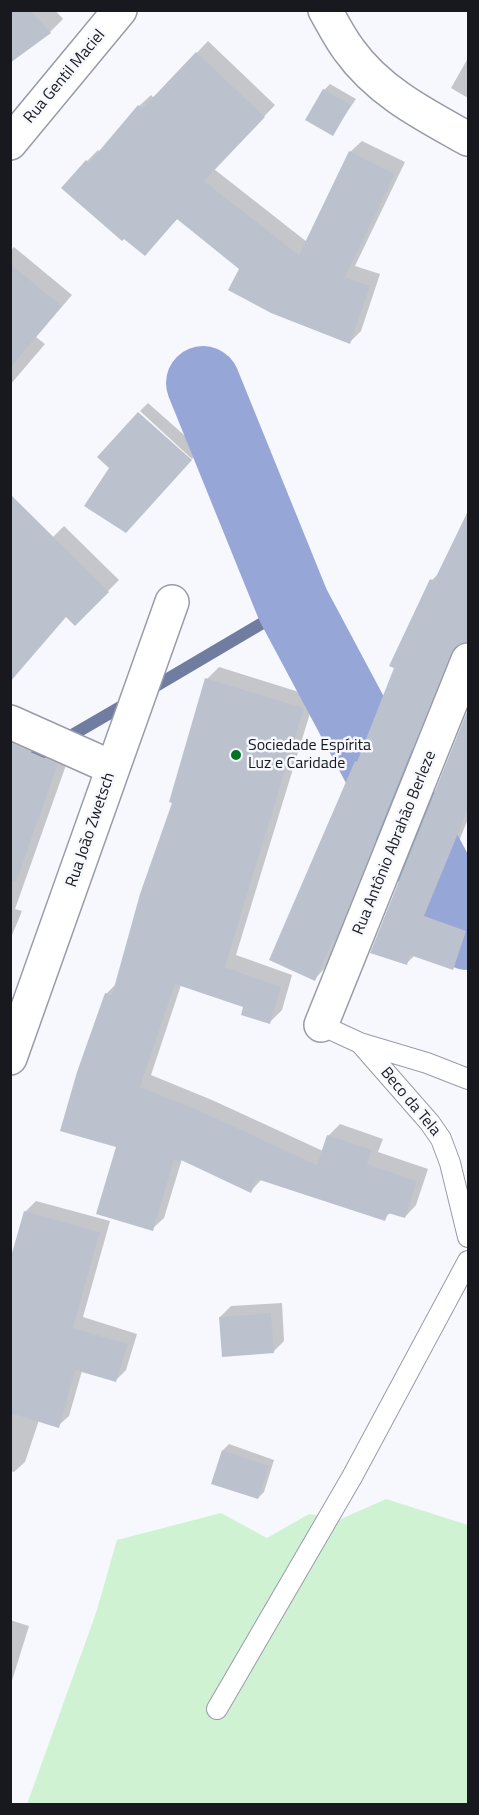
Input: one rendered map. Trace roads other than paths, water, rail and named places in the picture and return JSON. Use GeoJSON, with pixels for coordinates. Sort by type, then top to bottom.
{"type":"FeatureCollection","features":[{"type":"Feature","properties":{"kind":"street","name":"Rua Gentil Maciel"},"geometry":{"type":"LineString","coordinates":[[10,143],[120,10]]}},
{"type":"Feature","properties":{"kind":"street"},"geometry":{"type":"LineString","coordinates":[[325,10],[350,51],[374,79],[413,109],[468,139]]}},
{"type":"Feature","properties":{"kind":"street","name":"Rua João Zwetsch"},"geometry":{"type":"LineString","coordinates":[[10,1058],[172,602]]}},
{"type":"Feature","properties":{"kind":"street","name":"Rua Antônio Abrahão Berleze"},"geometry":{"type":"LineString","coordinates":[[321,1025],[468,660]]}},
{"type":"Feature","properties":{"kind":"street"},"geometry":{"type":"LineString","coordinates":[[10,722],[113,768]]}},
{"type":"Feature","properties":{"kind":"lane","name":"Beco da Tela"},"geometry":{"type":"LineString","coordinates":[[321,1025],[360,1043],[427,1063],[468,1079]]}},
{"type":"Feature","properties":{"kind":"lane","name":"Beco da Tela"},"geometry":{"type":"LineString","coordinates":[[360,1043],[430,1123],[441,1139],[468,1237]]}},
{"type":"Feature","properties":{"kind":"lane"},"geometry":{"type":"LineString","coordinates":[[217,1709],[352,1477],[468,1261]]}},
{"type":"Feature","properties":{"kind":"waterway"},"geometry":{"type":"LineString","coordinates":[[203,383],[293,605],[468,933]]}},
{"type":"Feature","properties":{"kind":"waterway"},"geometry":{"type":"LineString","coordinates":[[149,690],[293,605]]}},
{"type":"Feature","properties":{"kind":"waterway"},"geometry":{"type":"LineString","coordinates":[[24,763],[129,702]]}},
{"type":"Feature","properties":{"kind":"place","name":"Sociedade Espírita Luz e Caridade"},"geometry":{"type":"Point","coordinates":[236,755]}}]}
